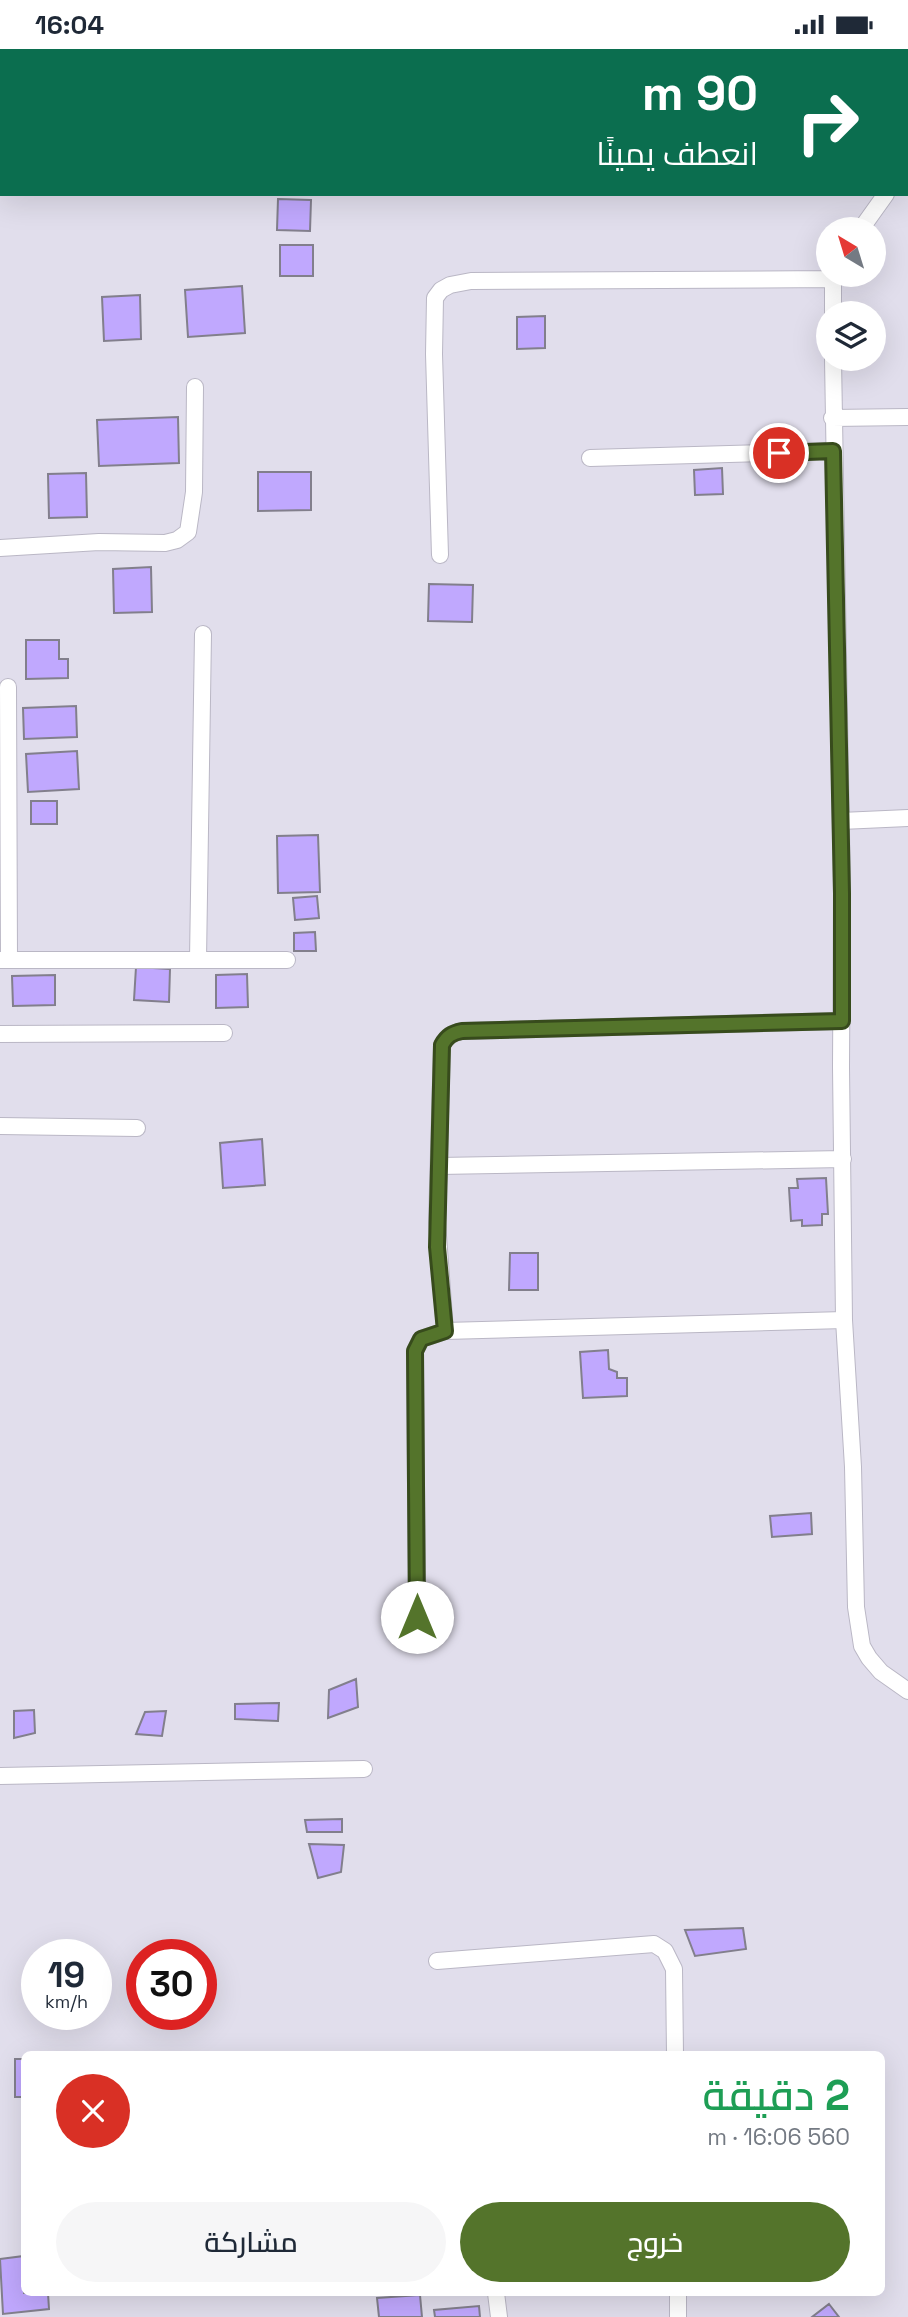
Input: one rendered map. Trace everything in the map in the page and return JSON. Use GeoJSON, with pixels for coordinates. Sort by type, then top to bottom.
{"type":"FeatureCollection","features":[{"type":"Feature","properties":{"kind":"street"},"geometry":{"type":"LineString","coordinates":[[870,217],[885,196]]}},
{"type":"Feature","properties":{"kind":"street"},"geometry":{"type":"LineString","coordinates":[[440,555],[434,354],[435,298],[441,290],[450,285],[471,281],[816,277]]}},
{"type":"Feature","properties":{"kind":"street"},"geometry":{"type":"LineString","coordinates":[[833,371],[841,821],[844,1321],[853,1467],[856,1607],[862,1646],[881,1671],[908,1691]]}},
{"type":"Feature","properties":{"kind":"street"},"geometry":{"type":"LineString","coordinates":[[0,548],[99,542],[166,543],[177,540],[188,532],[194,492],[195,387]]}},
{"type":"Feature","properties":{"kind":"street"},"geometry":{"type":"LineString","coordinates":[[832,418],[908,417]]}},
{"type":"Feature","properties":{"kind":"street"},"geometry":{"type":"LineString","coordinates":[[590,458],[833,451]]}},
{"type":"Feature","properties":{"kind":"street"},"geometry":{"type":"LineString","coordinates":[[198,960],[203,634]]}},
{"type":"Feature","properties":{"kind":"street"},"geometry":{"type":"LineString","coordinates":[[8,687],[4,960],[287,960]]}},
{"type":"Feature","properties":{"kind":"street"},"geometry":{"type":"LineString","coordinates":[[841,821],[908,818]]}},
{"type":"Feature","properties":{"kind":"street"},"geometry":{"type":"LineString","coordinates":[[445,1331],[437,1247],[442,1045],[446,1038],[455,1032],[842,1021]]}},
{"type":"Feature","properties":{"kind":"street"},"geometry":{"type":"LineString","coordinates":[[0,1034],[224,1033]]}},
{"type":"Feature","properties":{"kind":"street"},"geometry":{"type":"LineString","coordinates":[[0,1126],[137,1128]]}},
{"type":"Feature","properties":{"kind":"street"},"geometry":{"type":"LineString","coordinates":[[439,1166],[843,1160]]}},
{"type":"Feature","properties":{"kind":"street"},"geometry":{"type":"LineString","coordinates":[[417,1617],[415,1351],[421,1339],[445,1331],[844,1321]]}},
{"type":"Feature","properties":{"kind":"street"},"geometry":{"type":"LineString","coordinates":[[0,1776],[365,1769]]}},
{"type":"Feature","properties":{"kind":"street"},"geometry":{"type":"LineString","coordinates":[[437,1961],[654,1944],[665,1951],[674,1969],[675,2051]]}},
{"type":"Feature","properties":{"kind":"street"},"geometry":{"type":"LineString","coordinates":[[496,2296],[499,2317]]}},
{"type":"Feature","properties":{"kind":"street"},"geometry":{"type":"LineString","coordinates":[[678,2296],[678,2317]]}},
{"type":"Feature","properties":{"kind":"building"},"geometry":{"type":"Polygon","coordinates":[[[278,199],[311,200],[310,231],[277,230],[278,199]]]}},
{"type":"Feature","properties":{"kind":"building"},"geometry":{"type":"Polygon","coordinates":[[[280,245],[313,245],[313,276],[280,276],[280,245]]]}},
{"type":"Feature","properties":{"kind":"building"},"geometry":{"type":"Polygon","coordinates":[[[242,286],[245,333],[188,337],[185,290],[242,286]]]}},
{"type":"Feature","properties":{"kind":"building"},"geometry":{"type":"Polygon","coordinates":[[[140,295],[141,339],[104,341],[102,297],[140,295]]]}},
{"type":"Feature","properties":{"kind":"building"},"geometry":{"type":"Polygon","coordinates":[[[545,316],[545,348],[517,349],[517,317],[545,316]]]}},
{"type":"Feature","properties":{"kind":"building"},"geometry":{"type":"Polygon","coordinates":[[[178,417],[179,463],[99,466],[97,420],[178,417]]]}},
{"type":"Feature","properties":{"kind":"building"},"geometry":{"type":"Polygon","coordinates":[[[722,468],[723,494],[695,495],[694,470],[722,468]]]}},
{"type":"Feature","properties":{"kind":"building"},"geometry":{"type":"Polygon","coordinates":[[[258,472],[311,472],[311,510],[258,511],[258,472]]]}},
{"type":"Feature","properties":{"kind":"building"},"geometry":{"type":"Polygon","coordinates":[[[86,473],[87,517],[49,518],[48,474],[86,473]]]}},
{"type":"Feature","properties":{"kind":"building"},"geometry":{"type":"Polygon","coordinates":[[[151,567],[152,612],[114,613],[113,569],[151,567]]]}},
{"type":"Feature","properties":{"kind":"building"},"geometry":{"type":"Polygon","coordinates":[[[429,584],[473,585],[472,622],[428,621],[429,584]]]}},
{"type":"Feature","properties":{"kind":"building"},"geometry":{"type":"Polygon","coordinates":[[[26,640],[59,640],[59,659],[68,659],[68,678],[26,679],[26,640]]]}},
{"type":"Feature","properties":{"kind":"building"},"geometry":{"type":"Polygon","coordinates":[[[76,706],[77,737],[24,739],[23,708],[76,706]]]}},
{"type":"Feature","properties":{"kind":"building"},"geometry":{"type":"Polygon","coordinates":[[[77,751],[79,789],[28,792],[26,754],[77,751]]]}},
{"type":"Feature","properties":{"kind":"building"},"geometry":{"type":"Polygon","coordinates":[[[31,801],[57,801],[57,824],[31,824],[31,801]]]}},
{"type":"Feature","properties":{"kind":"building"},"geometry":{"type":"Polygon","coordinates":[[[318,835],[320,892],[278,893],[277,836],[318,835]]]}},
{"type":"Feature","properties":{"kind":"building"},"geometry":{"type":"Polygon","coordinates":[[[317,896],[319,918],[295,920],[293,898],[317,896]]]}},
{"type":"Feature","properties":{"kind":"building"},"geometry":{"type":"Polygon","coordinates":[[[315,932],[316,951],[294,951],[294,933],[315,932]]]}},
{"type":"Feature","properties":{"kind":"building"},"geometry":{"type":"Polygon","coordinates":[[[136,967],[170,969],[169,1002],[134,1000],[136,967]]]}},
{"type":"Feature","properties":{"kind":"building"},"geometry":{"type":"Polygon","coordinates":[[[247,974],[248,1007],[216,1008],[216,975],[247,974]]]}},
{"type":"Feature","properties":{"kind":"building"},"geometry":{"type":"Polygon","coordinates":[[[55,975],[55,1005],[13,1006],[12,976],[55,975]]]}},
{"type":"Feature","properties":{"kind":"building"},"geometry":{"type":"Polygon","coordinates":[[[262,1139],[265,1185],[223,1188],[220,1143],[262,1139]]]}},
{"type":"Feature","properties":{"kind":"building"},"geometry":{"type":"Polygon","coordinates":[[[826,1178],[828,1214],[822,1214],[822,1225],[802,1226],[802,1220],[791,1221],[789,1188],[798,1188],[797,1179],[826,1178]]]}},
{"type":"Feature","properties":{"kind":"building"},"geometry":{"type":"Polygon","coordinates":[[[510,1253],[538,1253],[538,1290],[509,1290],[510,1253]]]}},
{"type":"Feature","properties":{"kind":"building"},"geometry":{"type":"Polygon","coordinates":[[[608,1350],[609,1369],[617,1372],[617,1378],[627,1378],[627,1396],[583,1398],[580,1352],[608,1350]]]}},
{"type":"Feature","properties":{"kind":"building"},"geometry":{"type":"Polygon","coordinates":[[[811,1513],[812,1534],[772,1537],[770,1516],[811,1513]]]}},
{"type":"Feature","properties":{"kind":"building"},"geometry":{"type":"Polygon","coordinates":[[[356,1679],[358,1707],[328,1718],[329,1690],[356,1679]]]}},
{"type":"Feature","properties":{"kind":"building"},"geometry":{"type":"Polygon","coordinates":[[[279,1703],[278,1721],[235,1719],[235,1704],[279,1703]]]}},
{"type":"Feature","properties":{"kind":"building"},"geometry":{"type":"Polygon","coordinates":[[[34,1710],[35,1733],[14,1738],[14,1711],[34,1710]]]}},
{"type":"Feature","properties":{"kind":"building"},"geometry":{"type":"Polygon","coordinates":[[[166,1711],[162,1736],[136,1734],[145,1712],[166,1711]]]}},
{"type":"Feature","properties":{"kind":"building"},"geometry":{"type":"Polygon","coordinates":[[[342,1819],[342,1832],[307,1832],[305,1820],[342,1819]]]}},
{"type":"Feature","properties":{"kind":"building"},"geometry":{"type":"Polygon","coordinates":[[[309,1844],[344,1845],[341,1872],[318,1878],[309,1844]]]}},
{"type":"Feature","properties":{"kind":"building"},"geometry":{"type":"Polygon","coordinates":[[[743,1928],[746,1949],[695,1956],[685,1930],[743,1928]]]}},
{"type":"Feature","properties":{"kind":"building"},"geometry":{"type":"Polygon","coordinates":[[[15,2059],[21,2059],[21,2097],[15,2097],[15,2059]]]}},
{"type":"Feature","properties":{"kind":"building"},"geometry":{"type":"Polygon","coordinates":[[[21,2256],[21,2296],[48,2296],[49,2309],[3,2314],[0,2259],[21,2256]]]}},
{"type":"Feature","properties":{"kind":"building"},"geometry":{"type":"Polygon","coordinates":[[[420,2296],[422,2317],[379,2317],[377,2298],[420,2296]]]}},
{"type":"Feature","properties":{"kind":"building"},"geometry":{"type":"Polygon","coordinates":[[[829,2304],[839,2317],[812,2317],[829,2304]]]}},
{"type":"Feature","properties":{"kind":"building"},"geometry":{"type":"Polygon","coordinates":[[[479,2306],[480,2317],[435,2317],[434,2310],[479,2306]]]}},
{"type":"Feature","properties":{"kind":"route"},"geometry":{"type":"LineString","coordinates":[[417,1617],[415,1351],[421,1339],[429,1334],[445,1331],[437,1222],[442,1045],[446,1038],[462,1031],[842,1021],[833,451],[779,453]]}}]}
